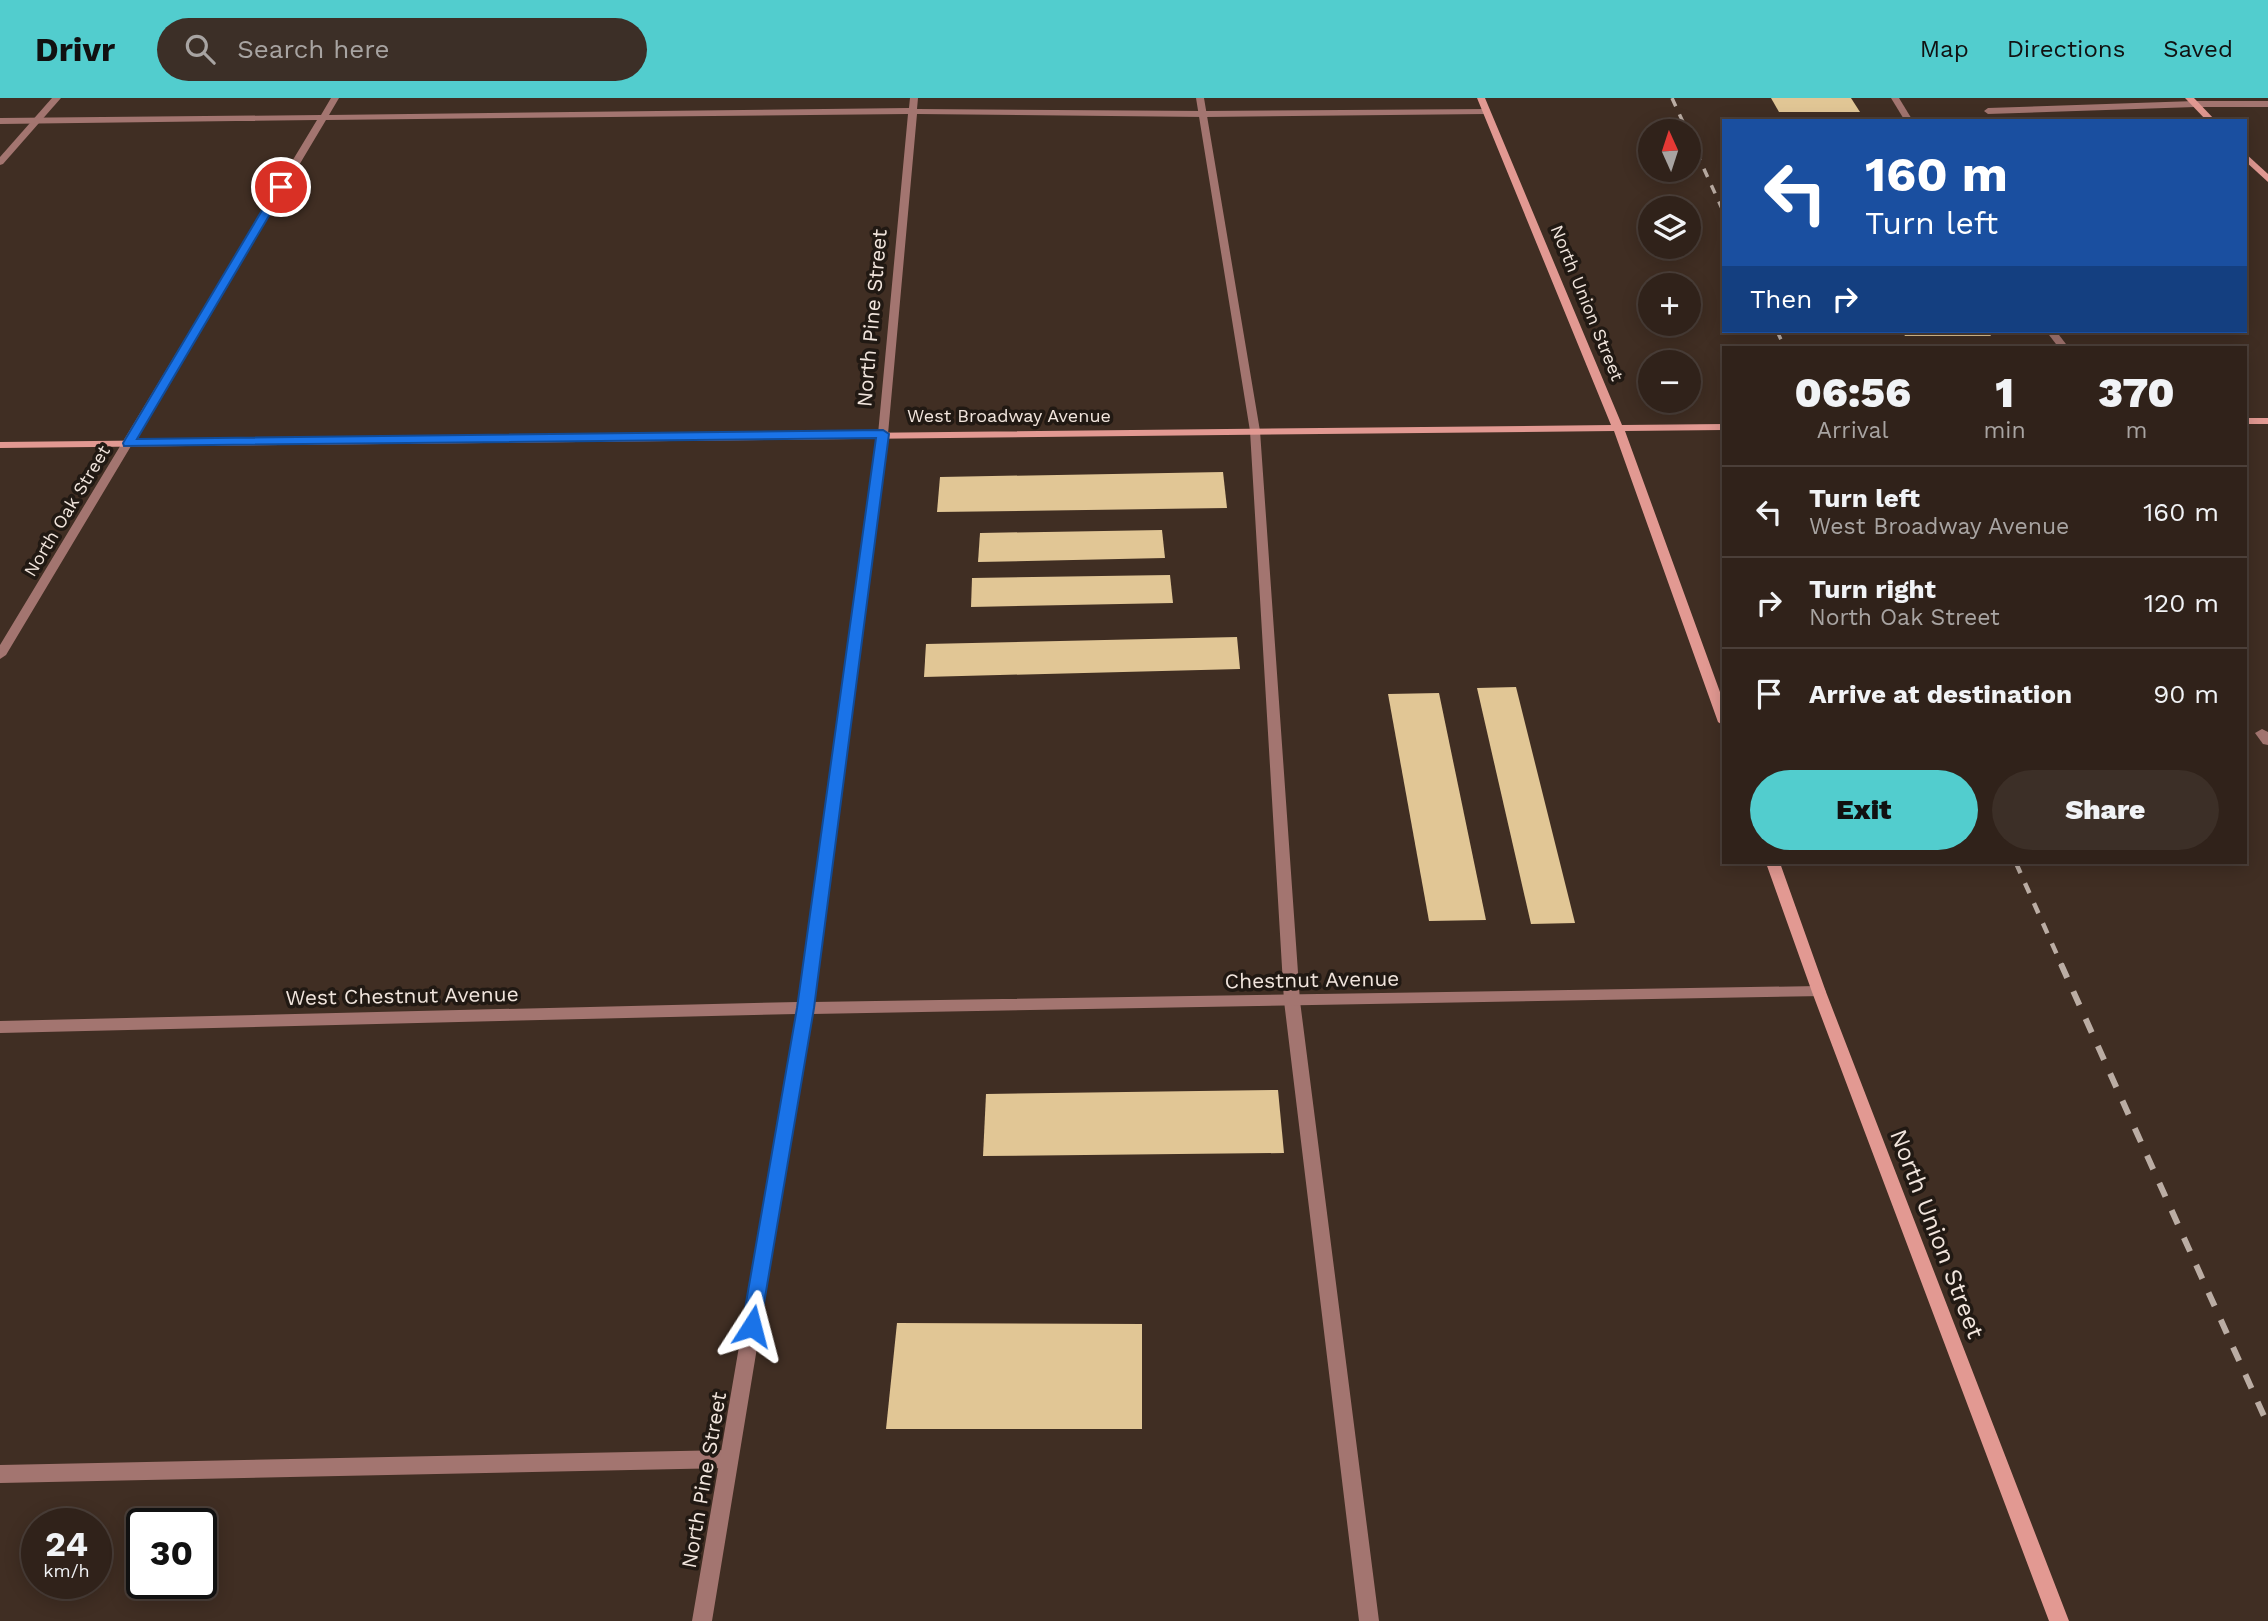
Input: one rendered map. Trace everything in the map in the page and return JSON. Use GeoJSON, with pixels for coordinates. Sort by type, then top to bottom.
{"type":"FeatureCollection","features":[{"type":"Feature","properties":{"kind":"street"},"geometry":{"type":"LineString","coordinates":[[0,162],[57,98]]}},
{"type":"Feature","properties":{"kind":"street","name":"North Oak Street"},"geometry":{"type":"LineString","coordinates":[[0,654],[335,98]]}},
{"type":"Feature","properties":{"kind":"street"},"geometry":{"type":"LineString","coordinates":[[1200,98],[1205,114],[1255,431],[1292,1001],[1369,1621]]}},
{"type":"Feature","properties":{"kind":"street","name":"North Union Street"},"geometry":{"type":"LineString","coordinates":[[1481,98],[1618,428],[1722,716]]}},
{"type":"Feature","properties":{"kind":"street"},"geometry":{"type":"LineString","coordinates":[[1895,98],[1908,119]]}},
{"type":"Feature","properties":{"kind":"street"},"geometry":{"type":"LineString","coordinates":[[1988,111],[2192,101],[2268,104]]}},
{"type":"Feature","properties":{"kind":"street"},"geometry":{"type":"LineString","coordinates":[[2192,101],[2209,119]]}},
{"type":"Feature","properties":{"kind":"street"},"geometry":{"type":"LineString","coordinates":[[0,121],[913,104],[1205,114],[1486,111]]}},
{"type":"Feature","properties":{"kind":"street","name":"North Pine Street"},"geometry":{"type":"LineString","coordinates":[[702,1621],[806,1008],[883,434],[913,104]]}},
{"type":"Feature","properties":{"kind":"street"},"geometry":{"type":"LineString","coordinates":[[2247,158],[2268,179]]}},
{"type":"Feature","properties":{"kind":"street"},"geometry":{"type":"LineString","coordinates":[[2247,421],[2268,421]]}},
{"type":"Feature","properties":{"kind":"street","name":"West Broadway Avenue"},"geometry":{"type":"LineString","coordinates":[[0,446],[883,434],[1722,427]]}},
{"type":"Feature","properties":{"kind":"street","name":"North Union Street"},"geometry":{"type":"LineString","coordinates":[[1773,864],[1819,992],[2059,1621]]}},
{"type":"Feature","properties":{"kind":"street","name":"Chestnut Avenue"},"geometry":{"type":"LineString","coordinates":[[806,1008],[1819,992]]}},
{"type":"Feature","properties":{"kind":"street","name":"West Chestnut Avenue"},"geometry":{"type":"LineString","coordinates":[[0,1027],[806,1008]]}},
{"type":"Feature","properties":{"kind":"street"},"geometry":{"type":"LineString","coordinates":[[0,1474],[729,1459]]}},
{"type":"Feature","properties":{"kind":"building"},"geometry":{"type":"Polygon","coordinates":[[[1771,98],[1851,98],[1860,112],[1779,112],[1771,98]]]}},
{"type":"Feature","properties":{"kind":"building"},"geometry":{"type":"Polygon","coordinates":[[[1903,333],[1989,333],[1991,336],[1905,336],[1903,333]]]}},
{"type":"Feature","properties":{"kind":"building"},"geometry":{"type":"Polygon","coordinates":[[[1223,472],[1227,508],[937,512],[940,477],[1223,472]]]}},
{"type":"Feature","properties":{"kind":"building"},"geometry":{"type":"Polygon","coordinates":[[[1162,530],[1165,558],[978,562],[980,533],[1162,530]]]}},
{"type":"Feature","properties":{"kind":"building"},"geometry":{"type":"Polygon","coordinates":[[[1170,575],[1173,603],[971,607],[972,578],[1170,575]]]}},
{"type":"Feature","properties":{"kind":"building"},"geometry":{"type":"Polygon","coordinates":[[[1237,637],[1240,669],[924,677],[926,644],[1237,637]]]}},
{"type":"Feature","properties":{"kind":"building"},"geometry":{"type":"Polygon","coordinates":[[[1516,687],[1575,923],[1531,924],[1477,688],[1516,687]]]}},
{"type":"Feature","properties":{"kind":"building"},"geometry":{"type":"Polygon","coordinates":[[[1439,693],[1486,920],[1429,921],[1388,694],[1439,693]]]}},
{"type":"Feature","properties":{"kind":"building"},"geometry":{"type":"Polygon","coordinates":[[[1278,1090],[1284,1153],[983,1156],[986,1094],[1278,1090]]]}},
{"type":"Feature","properties":{"kind":"building"},"geometry":{"type":"Polygon","coordinates":[[[897,1323],[1142,1324],[1142,1429],[886,1429],[897,1323]]]}},
{"type":"Feature","properties":{"kind":"railway"},"geometry":{"type":"LineString","coordinates":[[1672,98],[1682,119]]}},
{"type":"Feature","properties":{"kind":"railway"},"geometry":{"type":"LineString","coordinates":[[1701,162],[1722,209]]}},
{"type":"Feature","properties":{"kind":"railway"},"geometry":{"type":"LineString","coordinates":[[1778,333],[1784,346]]}},
{"type":"Feature","properties":{"kind":"railway"},"geometry":{"type":"LineString","coordinates":[[2016,864],[2062,966]]}},
{"type":"Feature","properties":{"kind":"railway"},"geometry":{"type":"LineString","coordinates":[[2061,964],[2268,1425]]}},
{"type":"Feature","properties":{"kind":"route"},"geometry":{"type":"LineString","coordinates":[[281,187],[129,443],[883,434],[806,1008],[752,1326]]}}]}
